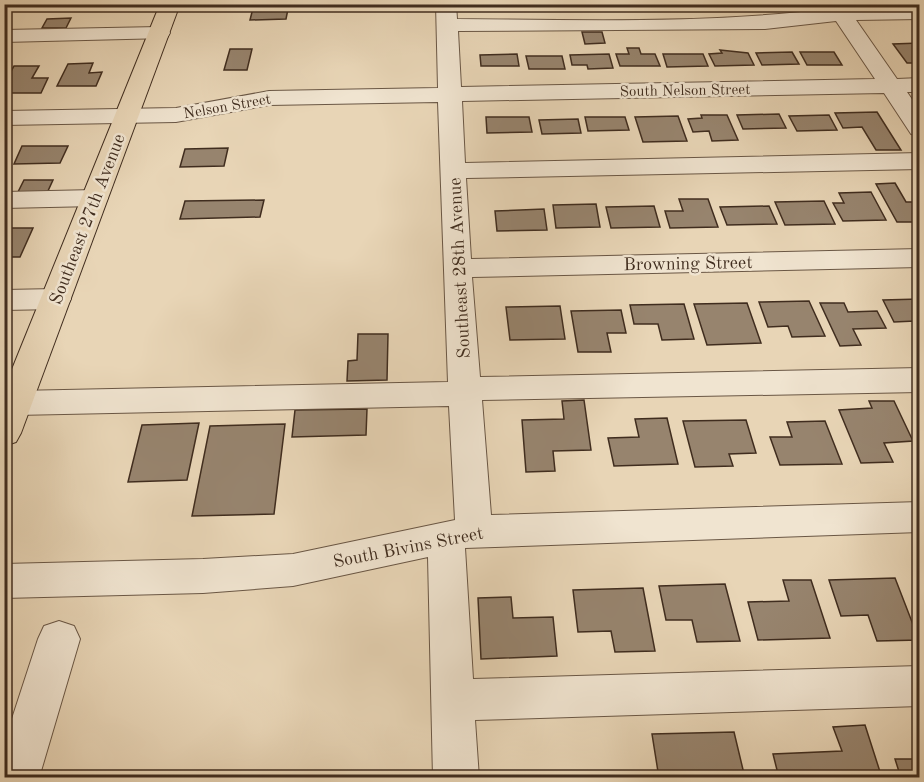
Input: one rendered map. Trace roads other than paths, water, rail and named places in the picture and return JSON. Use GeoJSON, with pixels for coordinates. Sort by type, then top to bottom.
{"type":"FeatureCollection","features":[{"type":"Feature","properties":{"kind":"main road","name":"Southeast 27th Avenue"},"geometry":{"type":"LineString","coordinates":[[8,425],[170,4]]}},
{"type":"Feature","properties":{"kind":"street"},"geometry":{"type":"LineString","coordinates":[[447,15],[540,26],[765,23],[838,9],[920,14]]}},
{"type":"Feature","properties":{"kind":"street"},"geometry":{"type":"LineString","coordinates":[[838,9],[920,129]]}},
{"type":"Feature","properties":{"kind":"street","name":"Southeast 28th Avenue"},"geometry":{"type":"LineString","coordinates":[[447,15],[465,391],[454,700],[456,777]]}},
{"type":"Feature","properties":{"kind":"street"},"geometry":{"type":"LineString","coordinates":[[4,36],[159,33]]}},
{"type":"Feature","properties":{"kind":"street","name":"South Nelson Street"},"geometry":{"type":"LineString","coordinates":[[450,95],[920,85]]}},
{"type":"Feature","properties":{"kind":"street","name":"Nelson Street"},"geometry":{"type":"LineString","coordinates":[[4,118],[127,116],[207,111],[269,98],[450,95]]}},
{"type":"Feature","properties":{"kind":"street"},"geometry":{"type":"LineString","coordinates":[[454,171],[920,161]]}},
{"type":"Feature","properties":{"kind":"street"},"geometry":{"type":"LineString","coordinates":[[4,200],[95,198]]}},
{"type":"Feature","properties":{"kind":"street","name":"Browning Street"},"geometry":{"type":"LineString","coordinates":[[458,268],[920,258]]}},
{"type":"Feature","properties":{"kind":"street"},"geometry":{"type":"LineString","coordinates":[[4,300],[56,299]]}},
{"type":"Feature","properties":{"kind":"street"},"geometry":{"type":"LineString","coordinates":[[8,425],[465,391],[920,380]]}},
{"type":"Feature","properties":{"kind":"street","name":"South Bivins Street"},"geometry":{"type":"LineString","coordinates":[[4,581],[203,576],[293,570],[460,534],[920,517]]}},
{"type":"Feature","properties":{"kind":"street"},"geometry":{"type":"LineString","coordinates":[[13,768],[58,639]]}},
{"type":"Feature","properties":{"kind":"street"},"geometry":{"type":"LineString","coordinates":[[454,700],[920,686]]}}]}
